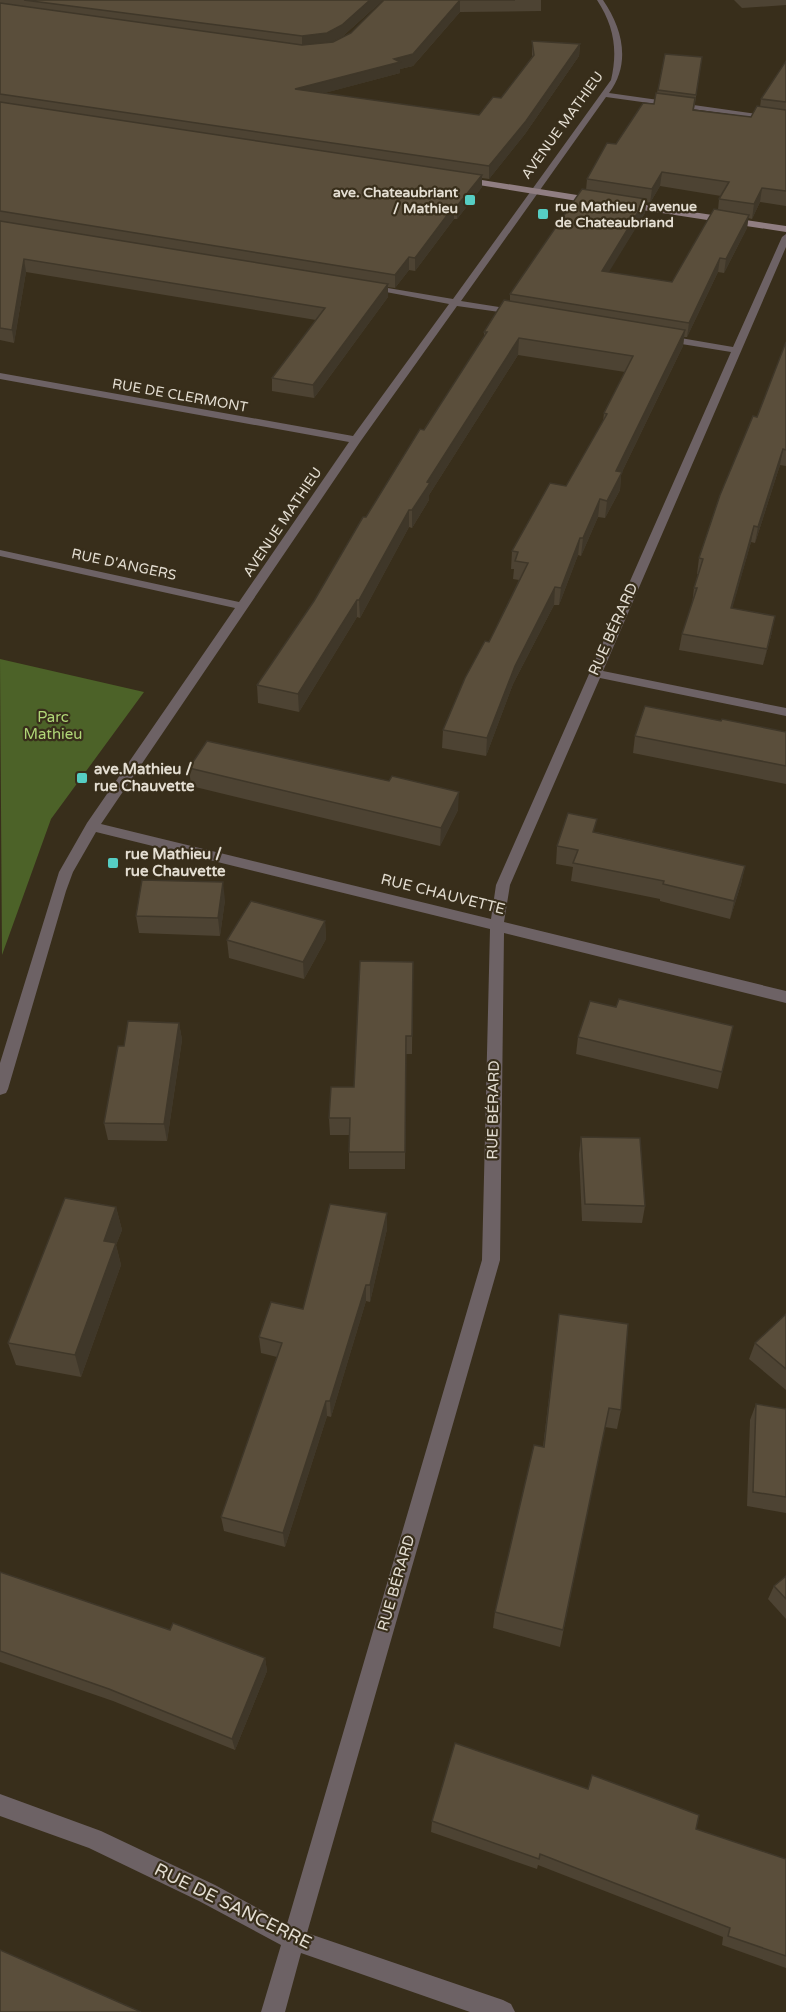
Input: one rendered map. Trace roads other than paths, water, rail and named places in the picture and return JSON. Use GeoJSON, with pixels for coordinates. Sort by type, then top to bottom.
{"type":"FeatureCollection","features":[{"type":"Feature","properties":{"kind":"street","name":"AVENUE MATHIEU"},"geometry":{"type":"LineString","coordinates":[[0,1089],[59,891],[66,872],[92,826],[356,440],[615,80],[620,45],[614,20],[600,0]]}},
{"type":"Feature","properties":{"kind":"street"},"geometry":{"type":"LineString","coordinates":[[605,95],[786,120]]}},
{"type":"Feature","properties":{"kind":"street"},"geometry":{"type":"LineString","coordinates":[[459,179],[604,202]]}},
{"type":"Feature","properties":{"kind":"street"},"geometry":{"type":"LineString","coordinates":[[615,203],[786,229]]}},
{"type":"Feature","properties":{"kind":"street","name":"RUE BÉRARD"},"geometry":{"type":"LineString","coordinates":[[273,2012],[491,1260],[496,924],[503,885],[786,237]]}},
{"type":"Feature","properties":{"kind":"street"},"geometry":{"type":"LineString","coordinates":[[362,287],[527,315]]}},
{"type":"Feature","properties":{"kind":"street"},"geometry":{"type":"LineString","coordinates":[[651,336],[735,350]]}},
{"type":"Feature","properties":{"kind":"street","name":"RUE DE CLERMONT"},"geometry":{"type":"LineString","coordinates":[[0,376],[356,440]]}},
{"type":"Feature","properties":{"kind":"street","name":"RUE D'ANGERS"},"geometry":{"type":"LineString","coordinates":[[0,553],[242,606]]}},
{"type":"Feature","properties":{"kind":"street"},"geometry":{"type":"LineString","coordinates":[[594,673],[786,712]]}},
{"type":"Feature","properties":{"kind":"street","name":"RUE CHAUVETTE"},"geometry":{"type":"LineString","coordinates":[[92,826],[786,997]]}},
{"type":"Feature","properties":{"kind":"street","name":"RUE DE SANCERRE"},"geometry":{"type":"LineString","coordinates":[[0,1805],[93,1839],[207,1893],[292,1940],[503,2012]]}},
{"type":"Feature","properties":{"kind":"place","name":"ave. Chateaubriant / Mathieu"},"geometry":{"type":"Point","coordinates":[470,200]}},
{"type":"Feature","properties":{"kind":"place","name":"rue Mathieu / avenue de Chateaubriand"},"geometry":{"type":"Point","coordinates":[543,214]}},
{"type":"Feature","properties":{"kind":"place","name":"ave.Mathieu / rue Chauvette"},"geometry":{"type":"Point","coordinates":[82,778]}},
{"type":"Feature","properties":{"kind":"place","name":"rue Mathieu / rue Chauvette"},"geometry":{"type":"Point","coordinates":[113,863]}},
{"type":"Feature","properties":{"kind":"park label","name":"Parc Mathieu"},"geometry":{"type":"Point","coordinates":[53,726]}}]}
